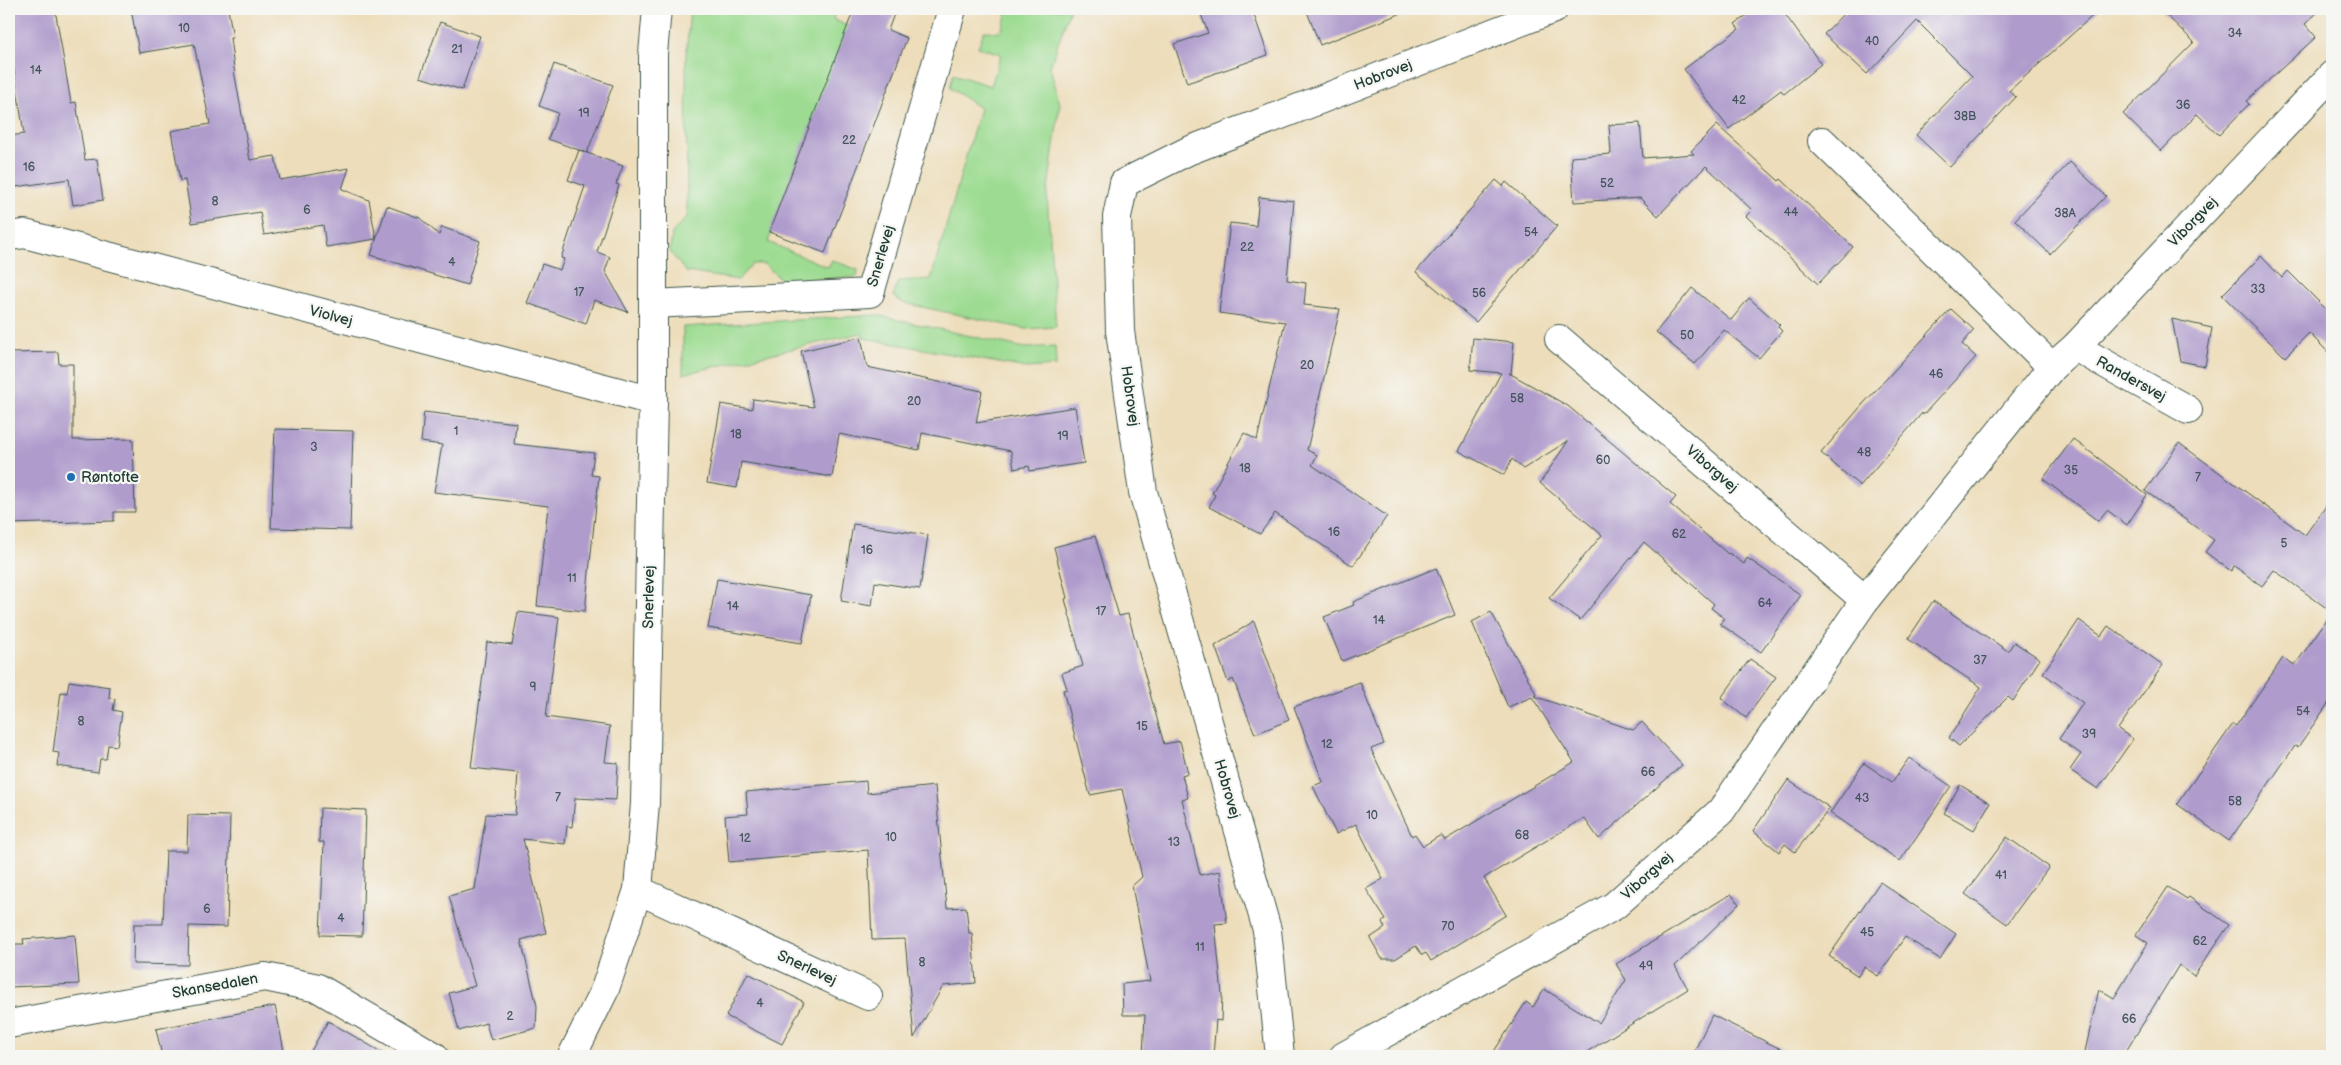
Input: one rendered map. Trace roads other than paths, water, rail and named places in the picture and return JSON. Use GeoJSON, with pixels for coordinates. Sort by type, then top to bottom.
{"type":"FeatureCollection","features":[{"type":"Feature","properties":{"kind":"street","name":"Snerlevej"},"geometry":{"type":"LineString","coordinates":[[572,1056],[605,989],[638,890],[645,803],[653,401],[653,54],[657,9]]}},
{"type":"Feature","properties":{"kind":"street","name":"Snerlevej"},"geometry":{"type":"LineString","coordinates":[[652,304],[870,293],[952,9]]}},
{"type":"Feature","properties":{"kind":"street","name":"Hobrovej"},"geometry":{"type":"LineString","coordinates":[[1280,1056],[1267,930],[1143,492],[1120,331],[1117,217],[1124,183],[1188,151],[1554,9]]}},
{"type":"Feature","properties":{"kind":"street","name":"Viborgvej"},"geometry":{"type":"LineString","coordinates":[[1344,1056],[1614,906],[1721,811],[1865,600],[2052,367],[2075,347],[2332,76]]}},
{"type":"Feature","properties":{"kind":"street"},"geometry":{"type":"LineString","coordinates":[[1822,141],[2052,367]]}},
{"type":"Feature","properties":{"kind":"street","name":"Violvej"},"geometry":{"type":"LineString","coordinates":[[9,236],[25,234],[653,401]]}},
{"type":"Feature","properties":{"kind":"street","name":"Viborgvej"},"geometry":{"type":"LineString","coordinates":[[1559,339],[1865,600]]}},
{"type":"Feature","properties":{"kind":"street","name":"Randersvej"},"geometry":{"type":"LineString","coordinates":[[2075,347],[2188,410]]}},
{"type":"Feature","properties":{"kind":"street","name":"Snerlevej"},"geometry":{"type":"LineString","coordinates":[[638,890],[868,996]]}},
{"type":"Feature","properties":{"kind":"street","name":"Skansedalen"},"geometry":{"type":"LineString","coordinates":[[9,1024],[265,977],[318,988],[434,1056]]}},
{"type":"Feature","properties":{"kind":"place","name":"Røntofte"},"geometry":{"type":"Point","coordinates":[71,477]}}]}
